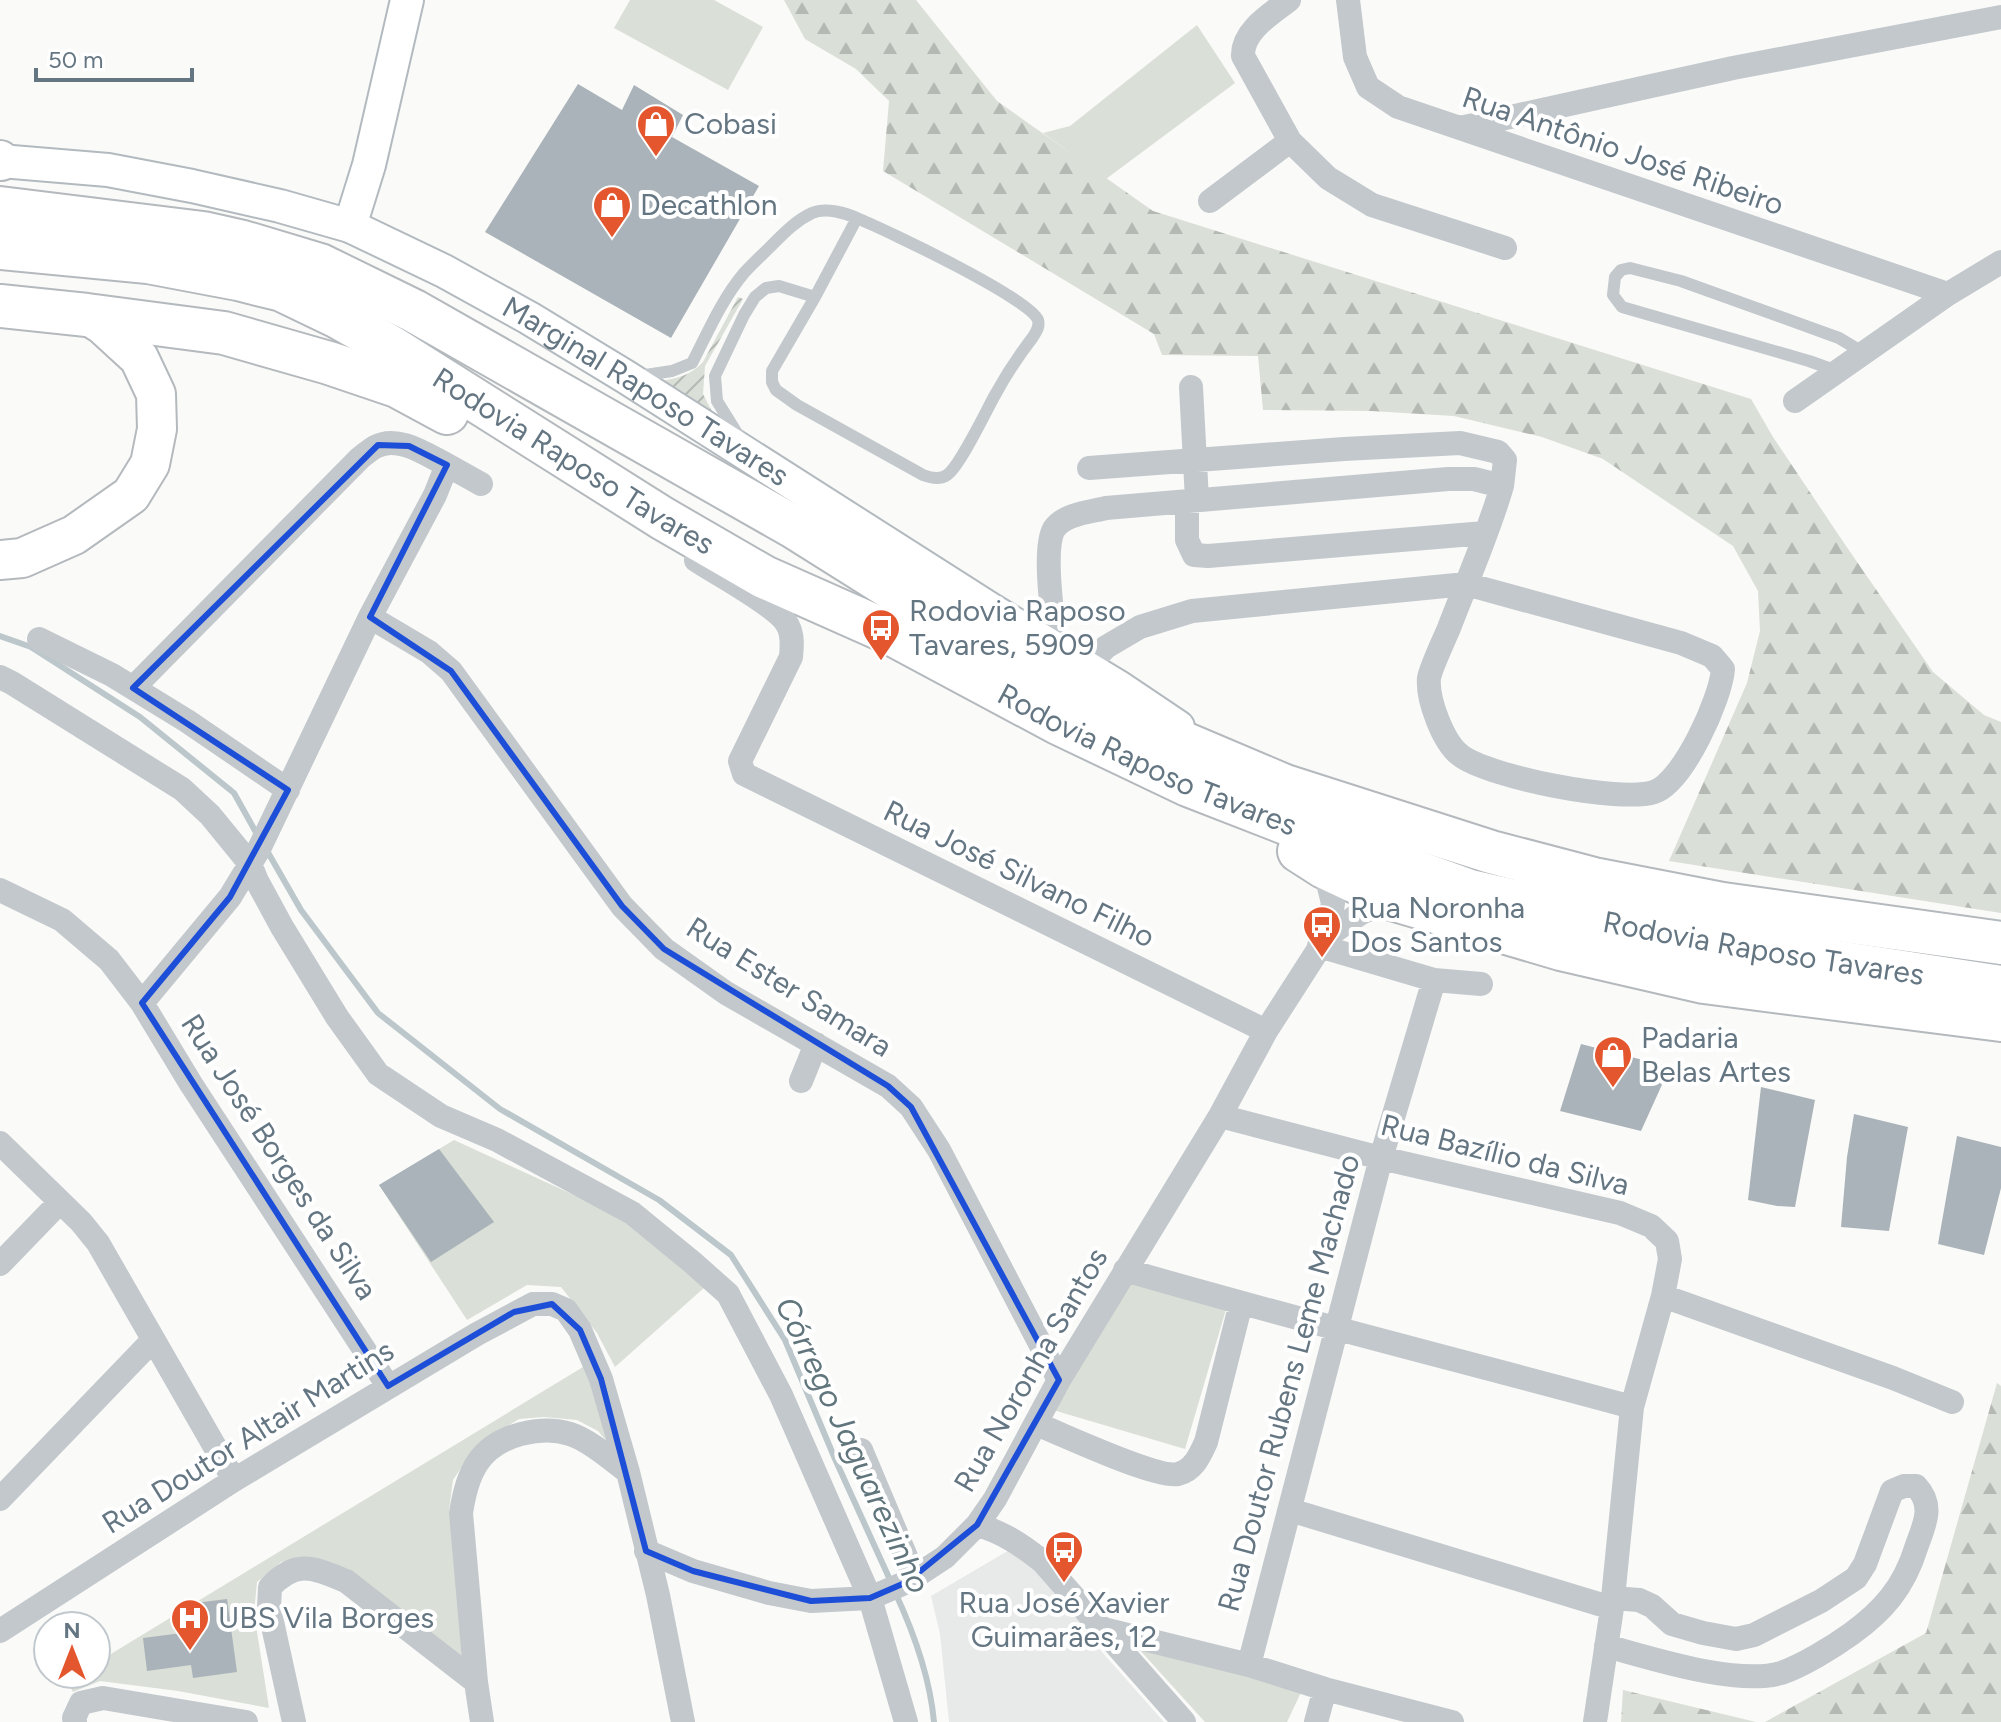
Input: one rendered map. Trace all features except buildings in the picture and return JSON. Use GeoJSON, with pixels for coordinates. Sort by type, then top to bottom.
{"type":"FeatureCollection","features":[{"type":"Feature","properties":{"kind":"highway","name":"Rodovia Raposo Tavares"},"geometry":{"type":"LineString","coordinates":[[0,208],[203,233],[320,265],[414,311],[794,527],[920,605],[1089,700],[1285,786],[1491,852],[1594,879],[1723,904],[2001,943]]}},
{"type":"Feature","properties":{"kind":"highway","name":"Rodovia Raposo Tavares"},"geometry":{"type":"LineString","coordinates":[[0,248],[148,262],[282,290],[391,347],[662,518],[764,577],[888,632],[1058,723],[1188,785],[1345,846],[1470,891],[1611,923],[1758,950],[2001,987]]}},
{"type":"Feature","properties":{"kind":"highway"},"geometry":{"type":"LineString","coordinates":[[0,306],[224,333],[397,386],[460,420],[536,438]]}},
{"type":"Feature","properties":{"kind":"highway"},"geometry":{"type":"LineString","coordinates":[[0,560],[22,558],[74,535],[131,495],[150,464],[157,429],[156,394],[139,358],[103,325],[87,315]]}},
{"type":"Feature","properties":{"kind":"highway"},"geometry":{"type":"LineString","coordinates":[[1188,785],[1324,867],[1392,899],[1561,949],[1704,982],[2001,1020]]}},
{"type":"Feature","properties":{"kind":"main road"},"geometry":{"type":"LineString","coordinates":[[350,226],[369,165],[407,0]]}},
{"type":"Feature","properties":{"kind":"main road","name":"Marginal Raposo Tavares"},"geometry":{"type":"LineString","coordinates":[[0,161],[122,173],[280,206],[350,226],[456,278],[626,377],[980,603],[1120,688],[1234,765]]}},
{"type":"Feature","properties":{"kind":"street"},"geometry":{"type":"LineString","coordinates":[[1289,0],[1251,32],[1243,45],[1243,56],[1290,141],[1328,178],[1372,205],[1505,248]]}},
{"type":"Feature","properties":{"kind":"street","name":"Rua Antônio José Ribeiro"},"geometry":{"type":"LineString","coordinates":[[1348,0],[1355,57],[1368,87],[1398,107],[1948,294]]}},
{"type":"Feature","properties":{"kind":"street"},"geometry":{"type":"LineString","coordinates":[[1458,129],[1733,68],[2001,17]]}},
{"type":"Feature","properties":{"kind":"street"},"geometry":{"type":"LineString","coordinates":[[1210,201],[1290,141]]}},
{"type":"Feature","properties":{"kind":"street"},"geometry":{"type":"LineString","coordinates":[[1795,401],[1948,294],[2001,262]]}},
{"type":"Feature","properties":{"kind":"street"},"geometry":{"type":"LineString","coordinates":[[1191,387],[1195,460],[1187,540],[1194,555],[1485,533]]}},
{"type":"Feature","properties":{"kind":"street"},"geometry":{"type":"LineString","coordinates":[[133,688],[360,458],[378,445],[396,443],[409,446],[481,484]]}},
{"type":"Feature","properties":{"kind":"street"},"geometry":{"type":"LineString","coordinates":[[1086,667],[1106,647],[1140,627],[1192,611],[1466,584],[1681,643],[1712,656],[1723,669],[1722,684],[1692,751],[1673,779],[1655,792],[1616,795],[1581,792],[1493,770],[1460,755],[1440,730],[1429,679],[1466,584],[1502,486],[1505,460],[1498,452],[1460,443],[1089,468]]}},
{"type":"Feature","properties":{"kind":"street"},"geometry":{"type":"LineString","coordinates":[[142,1003],[230,897],[254,858],[370,617],[435,495],[447,465]]}},
{"type":"Feature","properties":{"kind":"street","name":"Rua José Silvano Filho"},"geometry":{"type":"LineString","coordinates":[[583,469],[628,517],[772,609],[790,628],[791,657],[740,761],[744,774],[1266,1031]]}},
{"type":"Feature","properties":{"kind":"street"},"geometry":{"type":"LineString","coordinates":[[1056,649],[1048,547],[1055,528],[1069,518],[1106,508],[1448,479],[1474,479],[1502,486]]}},
{"type":"Feature","properties":{"kind":"street","name":"Rua Ester Samara"},"geometry":{"type":"LineString","coordinates":[[370,617],[429,652],[451,671],[622,906],[664,949],[726,993],[888,1086],[911,1107],[939,1150],[1059,1380]]}},
{"type":"Feature","properties":{"kind":"street"},"geometry":{"type":"LineString","coordinates":[[39,639],[112,675],[187,721],[283,800]]}},
{"type":"Feature","properties":{"kind":"street"},"geometry":{"type":"LineString","coordinates":[[0,677],[182,789],[254,858],[257,881],[282,927],[337,1017],[378,1074],[441,1116],[497,1140],[632,1213],[728,1294],[781,1395],[874,1597],[906,1722]]}},
{"type":"Feature","properties":{"kind":"street","name":"Rua Noronha Santos"},"geometry":{"type":"LineString","coordinates":[[646,1551],[693,1571],[769,1593],[811,1601],[874,1597],[911,1580],[945,1557],[977,1525],[995,1499],[1059,1380],[1220,1116],[1266,1031],[1323,941],[1333,903],[1324,867]]}},
{"type":"Feature","properties":{"kind":"street","name":"Rua José Borges da Silva"},"geometry":{"type":"LineString","coordinates":[[0,890],[62,920],[109,960],[142,1003],[191,1084],[388,1386]]}},
{"type":"Feature","properties":{"kind":"street","name":"Rua Noronha Santos"},"geometry":{"type":"LineString","coordinates":[[1323,941],[1361,913],[1392,899]]}},
{"type":"Feature","properties":{"kind":"street"},"geometry":{"type":"LineString","coordinates":[[1323,941],[1434,980],[1481,984]]}},
{"type":"Feature","properties":{"kind":"street","name":"Rua Doutor Rubens Leme Machado"},"geometry":{"type":"LineString","coordinates":[[1249,1665],[1381,1158],[1434,980]]}},
{"type":"Feature","properties":{"kind":"street"},"geometry":{"type":"LineString","coordinates":[[801,1081],[816,1044]]}},
{"type":"Feature","properties":{"kind":"street","name":"Rua Bazílio da Silva"},"geometry":{"type":"LineString","coordinates":[[1220,1116],[1381,1158],[1620,1213],[1651,1226],[1667,1241],[1670,1259],[1663,1296],[1632,1407],[1612,1603],[1595,1722]]}},
{"type":"Feature","properties":{"kind":"street"},"geometry":{"type":"LineString","coordinates":[[0,1143],[81,1222],[98,1243],[234,1480]]}},
{"type":"Feature","properties":{"kind":"street"},"geometry":{"type":"LineString","coordinates":[[0,1264],[60,1202]]}},
{"type":"Feature","properties":{"kind":"street"},"geometry":{"type":"LineString","coordinates":[[1125,1270],[1632,1407]]}},
{"type":"Feature","properties":{"kind":"street"},"geometry":{"type":"LineString","coordinates":[[1663,1296],[1952,1402]]}},
{"type":"Feature","properties":{"kind":"street"},"geometry":{"type":"LineString","coordinates":[[1036,1424],[1152,1471],[1178,1474],[1197,1462],[1206,1442],[1241,1303]]}},
{"type":"Feature","properties":{"kind":"street","name":"Rua Doutor Altair Martins"},"geometry":{"type":"LineString","coordinates":[[0,1631],[234,1480],[388,1386],[533,1304],[552,1304],[566,1310],[580,1330],[601,1379],[628,1472]]}},
{"type":"Feature","properties":{"kind":"street"},"geometry":{"type":"LineString","coordinates":[[0,1499],[153,1340]]}},
{"type":"Feature","properties":{"kind":"street"},"geometry":{"type":"LineString","coordinates":[[482,1722],[461,1513],[464,1490],[487,1450],[508,1438],[540,1430],[571,1434],[628,1472],[658,1595],[683,1722]]}},
{"type":"Feature","properties":{"kind":"street"},"geometry":{"type":"LineString","coordinates":[[861,1450],[911,1580]]}},
{"type":"Feature","properties":{"kind":"street"},"geometry":{"type":"LineString","coordinates":[[1290,1510],[1612,1603],[1639,1600],[1652,1606],[1672,1624],[1736,1639],[1754,1635],[1821,1601],[1856,1578],[1865,1564],[1892,1491],[1904,1486],[1916,1486],[1924,1494],[1928,1508],[1915,1552],[1897,1592],[1873,1618],[1830,1649],[1793,1667],[1780,1673],[1749,1676],[1699,1670],[1606,1646]]}},
{"type":"Feature","properties":{"kind":"street"},"geometry":{"type":"LineString","coordinates":[[977,1525],[1020,1544],[1043,1562],[1184,1722]]}},
{"type":"Feature","properties":{"kind":"street"},"geometry":{"type":"LineString","coordinates":[[294,1722],[269,1608],[270,1587],[281,1576],[298,1567],[346,1581],[476,1682]]}},
{"type":"Feature","properties":{"kind":"street"},"geometry":{"type":"LineString","coordinates":[[1103,1629],[1249,1665],[1325,1689],[1452,1722]]}},
{"type":"Feature","properties":{"kind":"street"},"geometry":{"type":"LineString","coordinates":[[1316,1722],[1325,1689]]}},
{"type":"Feature","properties":{"kind":"street"},"geometry":{"type":"LineString","coordinates":[[75,1722],[81,1703],[103,1698],[246,1722]]}},
{"type":"Feature","properties":{"kind":"lane"},"geometry":{"type":"LineString","coordinates":[[626,377],[672,371],[692,363],[723,302],[743,274],[792,225],[814,212],[828,210],[857,218],[1011,296],[1038,320],[1033,337],[948,474],[941,478],[923,475],[797,405],[776,390],[772,382],[772,371],[857,218]]}},
{"type":"Feature","properties":{"kind":"lane"},"geometry":{"type":"LineString","coordinates":[[1837,371],[1622,307],[1613,295],[1615,277],[1621,270],[1630,268],[1681,281],[1839,338],[1864,353]]}},
{"type":"Feature","properties":{"kind":"lane"},"geometry":{"type":"LineString","coordinates":[[752,457],[717,401],[715,376],[720,363],[755,297],[766,288],[779,286],[815,297]]}},
{"type":"Feature","properties":{"kind":"highlighted area"},"geometry":{"type":"Polygon","coordinates":[[[378,445],[409,446],[447,465],[370,617],[451,671],[622,906],[664,949],[888,1086],[911,1107],[1059,1380],[977,1525],[907,1582],[870,1598],[811,1601],[693,1571],[646,1551],[601,1379],[580,1330],[552,1304],[514,1312],[388,1386],[142,1003],[230,897],[288,790],[133,688],[378,445]]]}},
{"type":"Feature","properties":{"kind":"shaded area"},"geometry":{"type":"Polygon","coordinates":[[[1011,1549],[1056,1585],[1094,1643],[1164,1722],[949,1722],[940,1634],[931,1596],[1011,1549]]]}},
{"type":"Feature","properties":{"kind":"green space"},"geometry":{"type":"Polygon","coordinates":[[[630,0],[714,0],[763,27],[728,90],[614,28],[630,0]]]}},
{"type":"Feature","properties":{"kind":"green space"},"geometry":{"type":"Polygon","coordinates":[[[784,0],[916,0],[997,101],[1153,211],[1751,399],[1773,437],[1933,672],[1984,715],[2001,722],[2001,913],[1669,861],[1747,683],[1760,631],[1758,591],[1733,546],[1603,459],[1542,437],[1454,416],[1263,410],[1258,356],[1162,355],[1154,334],[883,171],[889,101],[856,69],[805,39],[784,0]]]}},
{"type":"Feature","properties":{"kind":"green space"},"geometry":{"type":"Polygon","coordinates":[[[1197,25],[1235,83],[1106,179],[1043,133],[1070,126],[1197,25]]]}},
{"type":"Feature","properties":{"kind":"green space"},"geometry":{"type":"Polygon","coordinates":[[[738,297],[743,299],[705,366],[703,394],[715,417],[658,381],[682,376],[703,362],[738,297]]]}},
{"type":"Feature","properties":{"kind":"green space"},"geometry":{"type":"Polygon","coordinates":[[[454,1140],[613,1213],[705,1287],[615,1367],[597,1333],[561,1287],[527,1285],[467,1320],[379,1185],[454,1140]]]}},
{"type":"Feature","properties":{"kind":"green space"},"geometry":{"type":"Polygon","coordinates":[[[1126,1280],[1227,1306],[1185,1449],[1053,1410],[1126,1280]]]}},
{"type":"Feature","properties":{"kind":"green space"},"geometry":{"type":"Polygon","coordinates":[[[588,1364],[615,1451],[598,1431],[577,1420],[544,1417],[519,1419],[472,1451],[453,1480],[449,1510],[465,1662],[303,1557],[281,1562],[257,1582],[254,1613],[269,1708],[112,1683],[112,1653],[588,1364]]]}},
{"type":"Feature","properties":{"kind":"green space"},"geometry":{"type":"Polygon","coordinates":[[[1997,1383],[2001,1386],[2001,1722],[1765,1722],[1926,1633],[1997,1383]]]}},
{"type":"Feature","properties":{"kind":"green space"},"geometry":{"type":"Polygon","coordinates":[[[1137,1647],[1304,1686],[1287,1722],[1205,1722],[1137,1647]]]}},
{"type":"Feature","properties":{"kind":"green space"},"geometry":{"type":"Polygon","coordinates":[[[1623,1690],[1756,1722],[1621,1722],[1623,1690]]]}},
{"type":"Feature","properties":{"kind":"waterway","name":"Córrego Jaguarezinho"},"geometry":{"type":"LineString","coordinates":[[0,636],[31,647],[140,717],[234,793],[258,836]]}},
{"type":"Feature","properties":{"kind":"waterway","name":"Córrego Jaguarezinho"},"geometry":{"type":"LineString","coordinates":[[266,849],[301,910],[378,1013],[500,1109],[659,1200],[731,1255],[785,1340],[891,1582]]}},
{"type":"Feature","properties":{"kind":"waterway","name":"Córrego Jaguarezinho"},"geometry":{"type":"LineString","coordinates":[[895,1592],[920,1656],[934,1722]]}},
{"type":"Feature","properties":{"kind":"place","name":"Cobasi"},"geometry":{"type":"Point","coordinates":[656,158]}},
{"type":"Feature","properties":{"kind":"place","name":"Decathlon"},"geometry":{"type":"Point","coordinates":[612,239]}},
{"type":"Feature","properties":{"kind":"place","name":"Rodovia Raposo Tavares, 5909"},"geometry":{"type":"Point","coordinates":[881,662]}},
{"type":"Feature","properties":{"kind":"place","name":"Rua Noronha Dos Santos"},"geometry":{"type":"Point","coordinates":[1322,959]}},
{"type":"Feature","properties":{"kind":"place","name":"Padaria Belas Artes"},"geometry":{"type":"Point","coordinates":[1613,1089]}},
{"type":"Feature","properties":{"kind":"place","name":"Rua José Xavier Guimarães, 12"},"geometry":{"type":"Point","coordinates":[1064,1584]}},
{"type":"Feature","properties":{"kind":"place","name":"UBS Vila Borges"},"geometry":{"type":"Point","coordinates":[190,1652]}}]}
